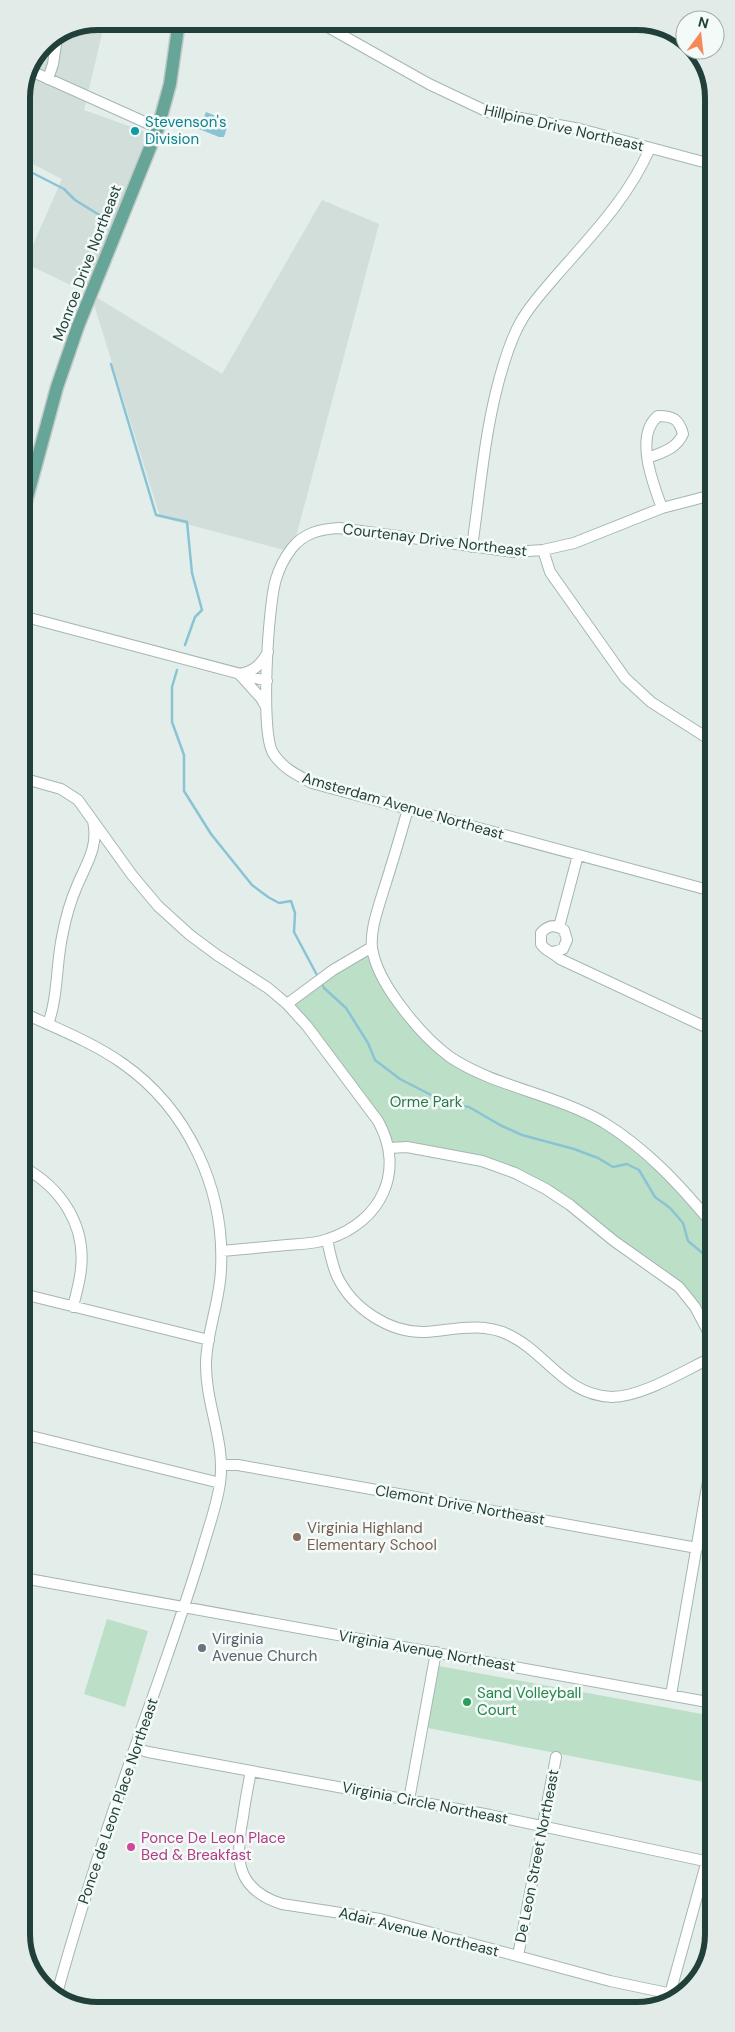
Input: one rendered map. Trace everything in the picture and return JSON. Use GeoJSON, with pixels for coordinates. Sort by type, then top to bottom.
{"type":"FeatureCollection","features":[{"type":"Feature","properties":{"kind":"main road","name":"Monroe Drive Northeast"},"geometry":{"type":"LineString","coordinates":[[30,488],[58,388],[78,326],[158,128],[170,84],[178,30]]}},
{"type":"Feature","properties":{"kind":"street","name":"Hillpine Drive Northeast"},"geometry":{"type":"LineString","coordinates":[[333,30],[429,84],[488,112],[580,129],[705,162]]}},
{"type":"Feature","properties":{"kind":"street"},"geometry":{"type":"LineString","coordinates":[[48,79],[56,45]]}},
{"type":"Feature","properties":{"kind":"street"},"geometry":{"type":"LineString","coordinates":[[35,73],[158,128]]}},
{"type":"Feature","properties":{"kind":"street"},"geometry":{"type":"LineString","coordinates":[[472,547],[490,418],[500,376],[514,334],[542,293],[618,204],[650,148]]}},
{"type":"Feature","properties":{"kind":"street"},"geometry":{"type":"LineString","coordinates":[[648,458],[674,448],[680,442],[683,434],[680,424],[674,417],[658,416],[651,422],[647,430],[646,441],[648,458],[650,474],[662,508]]}},
{"type":"Feature","properties":{"kind":"street","name":"Courtenay Drive Northeast"},"geometry":{"type":"LineString","coordinates":[[267,681],[271,606],[276,579],[291,549],[311,533],[339,528],[514,552],[543,550],[574,543],[662,508],[705,497]]}},
{"type":"Feature","properties":{"kind":"street"},"geometry":{"type":"LineString","coordinates":[[543,550],[550,572],[625,678],[651,702],[705,737]]}},
{"type":"Feature","properties":{"kind":"street"},"geometry":{"type":"LineString","coordinates":[[30,618],[267,681]]}},
{"type":"Feature","properties":{"kind":"street"},"geometry":{"type":"LineString","coordinates":[[239,674],[253,670],[260,665],[269,650]]}},
{"type":"Feature","properties":{"kind":"street"},"geometry":{"type":"LineString","coordinates":[[239,674],[261,698],[266,707]]}},
{"type":"Feature","properties":{"kind":"street","name":"Amsterdam Avenue Northeast"},"geometry":{"type":"LineString","coordinates":[[267,681],[267,738],[272,752],[281,764],[296,775],[312,782],[408,809],[705,889]]}},
{"type":"Feature","properties":{"kind":"street"},"geometry":{"type":"LineString","coordinates":[[30,780],[61,789],[71,794],[84,806],[132,875],[158,906],[190,935],[268,988],[287,1004],[307,1026],[378,1121],[385,1134],[391,1162],[390,1176],[380,1200],[355,1226],[327,1240],[222,1251]]}},
{"type":"Feature","properties":{"kind":"street"},"geometry":{"type":"LineString","coordinates":[[408,809],[376,920],[372,947],[381,975],[395,999],[418,1028],[450,1057],[472,1069],[572,1106],[625,1137],[651,1157],[671,1176],[705,1216]]}},
{"type":"Feature","properties":{"kind":"street"},"geometry":{"type":"LineString","coordinates":[[48,1024],[54,1006],[62,936],[75,891],[95,844],[92,818]]}},
{"type":"Feature","properties":{"kind":"street"},"geometry":{"type":"LineString","coordinates":[[560,927],[578,855]]}},
{"type":"Feature","properties":{"kind":"street"},"geometry":{"type":"LineString","coordinates":[[553,952],[563,949],[567,940],[566,934],[560,927],[549,926],[541,933],[541,944],[560,959],[705,1027]]}},
{"type":"Feature","properties":{"kind":"street"},"geometry":{"type":"LineString","coordinates":[[287,1004],[332,970],[372,947]]}},
{"type":"Feature","properties":{"kind":"street","name":"Ponce de Leon Place Northeast"},"geometry":{"type":"LineString","coordinates":[[30,1016],[93,1045],[121,1062],[149,1086],[171,1110],[194,1144],[208,1178],[218,1214],[222,1251],[219,1291],[208,1340],[206,1362],[207,1385],[220,1440],[222,1465],[220,1483],[185,1607],[135,1748],[78,1919],[58,1989]]}},
{"type":"Feature","properties":{"kind":"street"},"geometry":{"type":"LineString","coordinates":[[389,1148],[407,1147],[482,1161],[515,1173],[546,1189],[614,1241],[679,1287],[695,1307],[705,1326]]}},
{"type":"Feature","properties":{"kind":"street"},"geometry":{"type":"LineString","coordinates":[[30,1170],[37,1174],[55,1190],[70,1210],[76,1224],[82,1255],[73,1307]]}},
{"type":"Feature","properties":{"kind":"street"},"geometry":{"type":"LineString","coordinates":[[327,1240],[333,1266],[343,1287],[357,1304],[375,1318],[396,1328],[414,1332],[472,1327],[503,1332],[532,1348],[568,1383],[591,1394],[613,1397],[636,1393],[705,1361]]}},
{"type":"Feature","properties":{"kind":"street"},"geometry":{"type":"LineString","coordinates":[[30,1296],[208,1340]]}},
{"type":"Feature","properties":{"kind":"street"},"geometry":{"type":"LineString","coordinates":[[30,1436],[220,1483]]}},
{"type":"Feature","properties":{"kind":"street","name":"Clemont Drive Northeast"},"geometry":{"type":"LineString","coordinates":[[222,1465],[238,1465],[697,1548]]}},
{"type":"Feature","properties":{"kind":"street"},"geometry":{"type":"LineString","coordinates":[[671,1695],[705,1499]]}},
{"type":"Feature","properties":{"kind":"street","name":"Virginia Avenue Northeast"},"geometry":{"type":"LineString","coordinates":[[30,1579],[705,1701]]}},
{"type":"Feature","properties":{"kind":"street"},"geometry":{"type":"LineString","coordinates":[[409,1800],[436,1652]]}},
{"type":"Feature","properties":{"kind":"street","name":"Virginia Circle Northeast"},"geometry":{"type":"LineString","coordinates":[[135,1748],[148,1752],[543,1825],[705,1861]]}},
{"type":"Feature","properties":{"kind":"street","name":"De Leon Street Northeast"},"geometry":{"type":"LineString","coordinates":[[518,1956],[556,1757]]}},
{"type":"Feature","properties":{"kind":"street","name":"Adair Avenue Northeast"},"geometry":{"type":"LineString","coordinates":[[251,1771],[238,1840],[238,1853],[240,1866],[245,1877],[252,1887],[262,1895],[282,1904],[380,1919],[666,1995]]}},
{"type":"Feature","properties":{"kind":"street"},"geometry":{"type":"LineString","coordinates":[[673,1992],[705,1880]]}},
{"type":"Feature","properties":{"kind":"shaded area"},"geometry":{"type":"Polygon","coordinates":[[[103,30],[84,110],[154,135],[91,294],[222,374],[322,200],[379,224],[292,552],[160,517],[91,295],[30,265],[30,252],[62,179],[30,163],[30,93],[32,80],[44,56],[64,39],[84,31],[103,30]]]}},
{"type":"Feature","properties":{"kind":"green space","name":"Orme Park"},"geometry":{"type":"Polygon","coordinates":[[[371,949],[386,993],[430,1047],[498,1081],[599,1122],[667,1176],[705,1220],[705,1323],[696,1302],[614,1238],[530,1183],[467,1159],[397,1151],[287,1006],[371,949]]]}},
{"type":"Feature","properties":{"kind":"green space"},"geometry":{"type":"Polygon","coordinates":[[[107,1619],[148,1631],[125,1707],[84,1694],[107,1619]]]}},
{"type":"Feature","properties":{"kind":"green space"},"geometry":{"type":"Polygon","coordinates":[[[439,1666],[705,1715],[705,1782],[428,1728],[439,1666]]]}},
{"type":"Feature","properties":{"kind":"water"},"geometry":{"type":"Polygon","coordinates":[[[206,112],[226,120],[228,124],[224,137],[219,137],[199,129],[206,112]]]}},
{"type":"Feature","properties":{"kind":"waterway"},"geometry":{"type":"LineString","coordinates":[[30,172],[64,189],[75,200],[101,216]]}},
{"type":"Feature","properties":{"kind":"waterway"},"geometry":{"type":"LineString","coordinates":[[111,364],[156,515],[187,522],[192,573],[202,610],[195,617],[185,645]]}},
{"type":"Feature","properties":{"kind":"waterway"},"geometry":{"type":"LineString","coordinates":[[177,670],[172,687],[172,722],[184,755],[184,791],[211,834],[252,885],[279,903],[291,901],[295,913],[294,932],[318,977]]}},
{"type":"Feature","properties":{"kind":"waterway"},"geometry":{"type":"LineString","coordinates":[[321,982],[324,988],[346,1008],[368,1043],[375,1060],[400,1079],[452,1104],[469,1107],[522,1135],[574,1149],[598,1158],[613,1167],[627,1164],[639,1170],[655,1197],[670,1208],[683,1223],[688,1241],[705,1255]]}},
{"type":"Feature","properties":{"kind":"place","name":"Stevenson's Division"},"geometry":{"type":"Point","coordinates":[135,131]}},
{"type":"Feature","properties":{"kind":"place","name":"Virginia Highland Elementary School"},"geometry":{"type":"Point","coordinates":[297,1537]}},
{"type":"Feature","properties":{"kind":"place","name":"Virginia Avenue Church"},"geometry":{"type":"Point","coordinates":[202,1648]}},
{"type":"Feature","properties":{"kind":"place","name":"Sand Volleyball Court"},"geometry":{"type":"Point","coordinates":[467,1702]}},
{"type":"Feature","properties":{"kind":"place","name":"Ponce De Leon Place Bed & Breakfast"},"geometry":{"type":"Point","coordinates":[131,1847]}}]}
